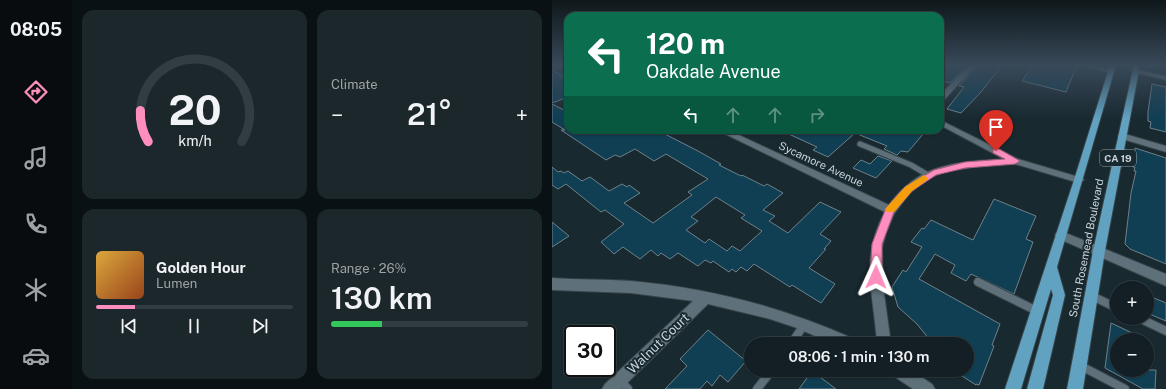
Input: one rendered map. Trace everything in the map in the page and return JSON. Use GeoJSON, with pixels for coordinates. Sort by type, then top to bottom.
{"type":"FeatureCollection","features":[{"type":"Feature","properties":{"kind":"main road","name":"South Rosemead Boulevard"},"geometry":{"type":"LineString","coordinates":[[1014,389],[1108,83]]}},
{"type":"Feature","properties":{"kind":"main road","name":"South Rosemead Boulevard"},"geometry":{"type":"LineString","coordinates":[[1075,389],[1099,252],[1133,83]]}},
{"type":"Feature","properties":{"kind":"main road"},"geometry":{"type":"LineString","coordinates":[[1035,389],[1060,295],[1051,266]]}},
{"type":"Feature","properties":{"kind":"street"},"geometry":{"type":"LineString","coordinates":[[944,95],[955,83]]}},
{"type":"Feature","properties":{"kind":"street"},"geometry":{"type":"LineString","coordinates":[[944,124],[1015,161],[1079,180]]}},
{"type":"Feature","properties":{"kind":"street","name":"Sycamore Avenue"},"geometry":{"type":"LineString","coordinates":[[728,134],[890,210]]}},
{"type":"Feature","properties":{"kind":"street"},"geometry":{"type":"LineString","coordinates":[[1122,136],[1166,149]]}},
{"type":"Feature","properties":{"kind":"street"},"geometry":{"type":"LineString","coordinates":[[884,337],[883,321],[876,277],[877,244],[890,210],[908,189],[934,172],[965,165],[1015,161]]}},
{"type":"Feature","properties":{"kind":"street"},"geometry":{"type":"LineString","coordinates":[[1061,235],[1166,280]]}},
{"type":"Feature","properties":{"kind":"street"},"geometry":{"type":"LineString","coordinates":[[552,284],[630,287],[706,297],[770,312],[835,337]]}},
{"type":"Feature","properties":{"kind":"street","name":"Walnut Court"},"geometry":{"type":"LineString","coordinates":[[619,386],[706,297]]}},
{"type":"Feature","properties":{"kind":"street"},"geometry":{"type":"LineString","coordinates":[[908,377],[927,389]]}},
{"type":"Feature","properties":{"kind":"lane"},"geometry":{"type":"LineString","coordinates":[[860,144],[911,165],[928,175]]}},
{"type":"Feature","properties":{"kind":"lane"},"geometry":{"type":"LineString","coordinates":[[978,282],[1038,307]]}},
{"type":"Feature","properties":{"kind":"lane"},"geometry":{"type":"LineString","coordinates":[[1091,295],[1110,304]]}},
{"type":"Feature","properties":{"kind":"lane"},"geometry":{"type":"LineString","coordinates":[[796,337],[804,325]]}},
{"type":"Feature","properties":{"kind":"lane"},"geometry":{"type":"LineString","coordinates":[[1154,325],[1166,331]]}},
{"type":"Feature","properties":{"kind":"lane"},"geometry":{"type":"LineString","coordinates":[[1080,365],[1125,389]]}},
{"type":"Feature","properties":{"kind":"lane"},"geometry":{"type":"LineString","coordinates":[[757,389],[766,377]]}},
{"type":"Feature","properties":{"kind":"building"},"geometry":{"type":"Polygon","coordinates":[[[552,83],[564,83],[564,98],[552,103],[552,83]]]}},
{"type":"Feature","properties":{"kind":"building"},"geometry":{"type":"Polygon","coordinates":[[[962,83],[988,83],[961,113],[947,109],[964,87],[959,86],[962,83]]]}},
{"type":"Feature","properties":{"kind":"building"},"geometry":{"type":"Polygon","coordinates":[[[1031,83],[1070,83],[1066,92],[1031,83]]]}},
{"type":"Feature","properties":{"kind":"building"},"geometry":{"type":"Polygon","coordinates":[[[1152,84],[1166,87],[1166,132],[1150,128],[1151,122],[1148,121],[1148,112],[1152,84]]]}},
{"type":"Feature","properties":{"kind":"building"},"geometry":{"type":"Polygon","coordinates":[[[552,104],[564,110],[564,129],[552,122],[552,104]]]}},
{"type":"Feature","properties":{"kind":"building"},"geometry":{"type":"Polygon","coordinates":[[[567,134],[665,134],[741,176],[742,175],[764,186],[767,184],[783,193],[763,210],[775,216],[769,221],[788,233],[820,202],[841,212],[820,234],[831,241],[809,268],[835,284],[821,303],[792,285],[790,287],[754,264],[747,271],[741,267],[736,272],[732,269],[729,272],[713,261],[711,263],[705,260],[698,266],[678,253],[670,259],[661,253],[658,256],[651,250],[640,259],[623,247],[614,254],[601,242],[624,224],[605,210],[601,212],[566,184],[558,189],[552,185],[552,167],[558,172],[561,171],[564,173],[568,171],[582,181],[590,177],[609,191],[622,184],[627,187],[629,185],[640,193],[624,203],[653,223],[692,195],[688,192],[708,179],[666,154],[654,161],[635,149],[620,157],[615,155],[606,160],[567,134]],[[716,197],[691,217],[698,221],[686,230],[705,243],[709,239],[727,251],[732,246],[740,251],[762,231],[741,218],[745,215],[716,197]]]}},
{"type":"Feature","properties":{"kind":"building"},"geometry":{"type":"Polygon","coordinates":[[[789,134],[854,134],[828,157],[813,150],[817,147],[789,134]]]}},
{"type":"Feature","properties":{"kind":"building"},"geometry":{"type":"Polygon","coordinates":[[[857,134],[923,134],[908,152],[901,151],[897,155],[884,149],[887,146],[857,134]]]}},
{"type":"Feature","properties":{"kind":"building"},"geometry":{"type":"Polygon","coordinates":[[[1135,148],[1166,158],[1166,264],[1130,249],[1125,244],[1131,193],[1136,171],[1134,171],[1135,167],[1133,167],[1135,148]]]}},
{"type":"Feature","properties":{"kind":"building"},"geometry":{"type":"Polygon","coordinates":[[[878,156],[892,161],[876,178],[853,168],[861,160],[870,164],[878,156]]]}},
{"type":"Feature","properties":{"kind":"building"},"geometry":{"type":"Polygon","coordinates":[[[994,199],[1036,216],[1026,239],[1033,242],[1014,294],[971,274],[966,281],[951,273],[955,265],[935,254],[919,279],[1000,324],[992,345],[994,346],[979,385],[976,385],[964,377],[974,377],[974,337],[927,337],[917,324],[898,307],[892,287],[903,270],[906,272],[922,247],[911,242],[922,228],[924,229],[931,220],[973,240],[994,199]]]}},
{"type":"Feature","properties":{"kind":"building"},"geometry":{"type":"Polygon","coordinates":[[[552,222],[569,236],[552,247],[552,222]]]}},
{"type":"Feature","properties":{"kind":"building"},"geometry":{"type":"Polygon","coordinates":[[[1154,298],[1166,303],[1166,321],[1154,316],[1154,298]]]}},
{"type":"Feature","properties":{"kind":"building"},"geometry":{"type":"Polygon","coordinates":[[[1111,325],[1115,325],[1132,333],[1110,333],[1110,371],[1105,368],[1111,325]]]}},
{"type":"Feature","properties":{"kind":"building"},"geometry":{"type":"Polygon","coordinates":[[[708,330],[744,359],[744,363],[728,382],[720,375],[712,386],[707,381],[700,389],[665,389],[687,366],[680,359],[708,330]]]}},
{"type":"Feature","properties":{"kind":"building"},"geometry":{"type":"Polygon","coordinates":[[[1154,370],[1156,370],[1155,389],[1143,389],[1121,377],[1154,377],[1154,370]]]}},
{"type":"Feature","properties":{"kind":"building"},"geometry":{"type":"Polygon","coordinates":[[[808,377],[820,377],[836,389],[799,389],[808,377]]]}},
{"type":"Feature","properties":{"kind":"slow traffic"},"geometry":{"type":"LineString","coordinates":[[890,209],[908,189],[924,178]]}},
{"type":"Feature","properties":{"kind":"route"},"geometry":{"type":"LineString","coordinates":[[876,277],[877,244],[890,210],[908,189],[934,172],[965,165],[1015,161],[996,151]]}}]}
